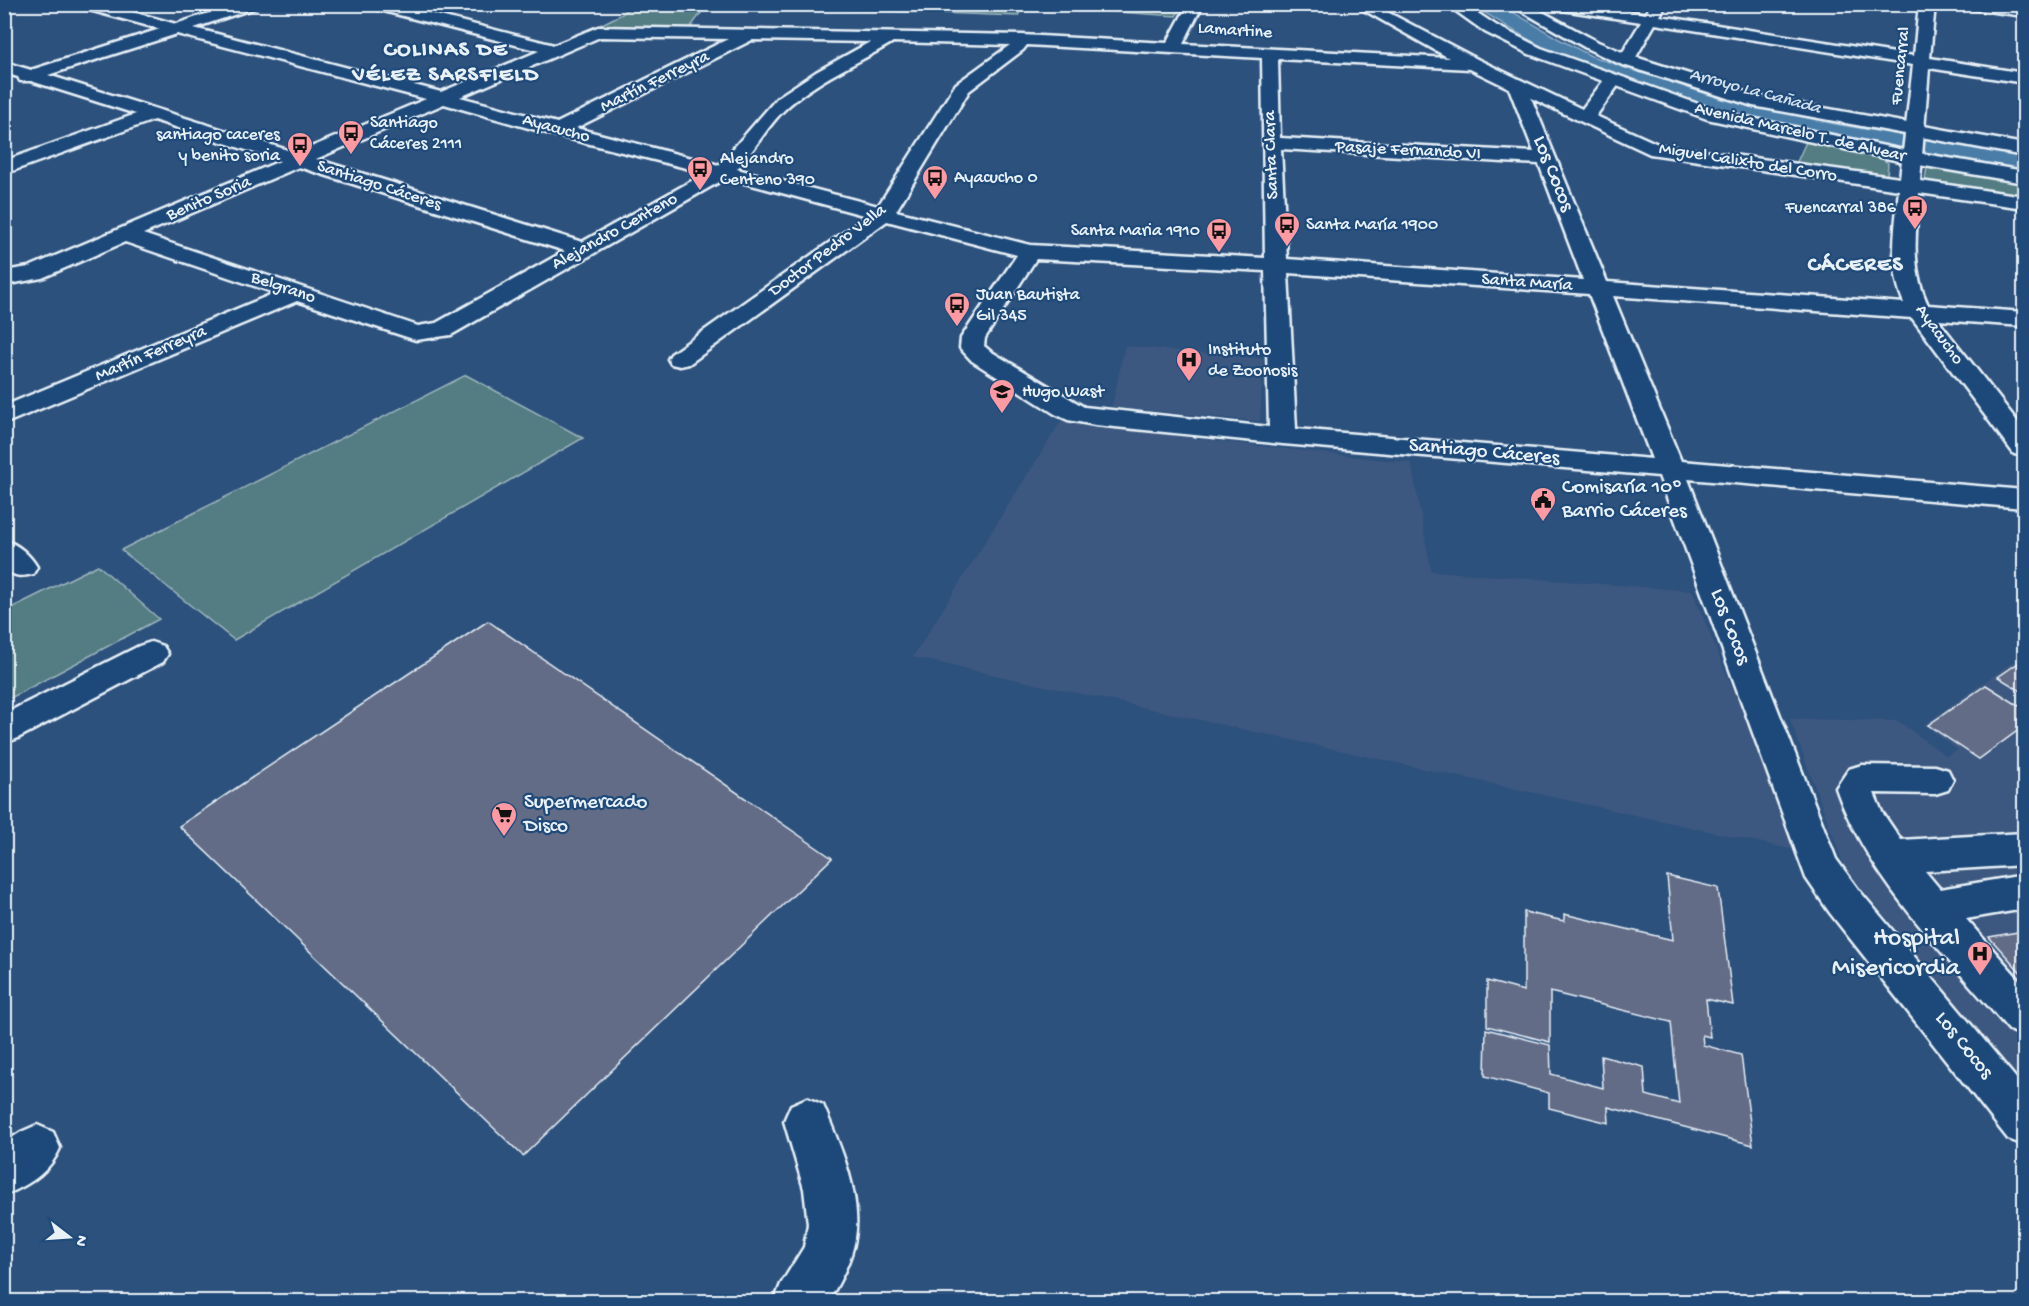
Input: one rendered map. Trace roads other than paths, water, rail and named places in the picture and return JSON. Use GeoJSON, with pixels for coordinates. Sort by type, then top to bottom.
{"type":"FeatureCollection","features":[{"type":"Feature","properties":{"kind":"street","name":"Ayacucho"},"geometry":{"type":"LineString","coordinates":[[83,4],[881,215],[1030,252]]}},
{"type":"Feature","properties":{"kind":"street"},"geometry":{"type":"LineString","coordinates":[[4,83],[253,4]]}},
{"type":"Feature","properties":{"kind":"street"},"geometry":{"type":"LineString","coordinates":[[373,4],[554,50]]}},
{"type":"Feature","properties":{"kind":"street"},"geometry":{"type":"LineString","coordinates":[[1173,47],[1196,4]]}},
{"type":"Feature","properties":{"kind":"street","name":"Miguel Calixto del Corro"},"geometry":{"type":"LineString","coordinates":[[1360,4],[1473,64],[1643,146],[1657,150],[1908,187],[2025,202]]}},
{"type":"Feature","properties":{"kind":"street","name":"Avenida Marcelo T. de Alvear"},"geometry":{"type":"LineString","coordinates":[[1453,4],[1528,48],[1720,117],[1914,145],[2025,150]]}},
{"type":"Feature","properties":{"kind":"street","name":"Avenida Marcelo T. de Alvear"},"geometry":{"type":"LineString","coordinates":[[1516,4],[1592,45],[1626,60],[1759,102],[2025,177]]}},
{"type":"Feature","properties":{"kind":"street"},"geometry":{"type":"LineString","coordinates":[[1557,4],[2025,78]]}},
{"type":"Feature","properties":{"kind":"street"},"geometry":{"type":"LineString","coordinates":[[1626,60],[1659,4]]}},
{"type":"Feature","properties":{"kind":"street","name":"Fuencarral"},"geometry":{"type":"LineString","coordinates":[[1914,145],[1927,4]]}},
{"type":"Feature","properties":{"kind":"street"},"geometry":{"type":"LineString","coordinates":[[1972,4],[2025,12]]}},
{"type":"Feature","properties":{"kind":"street","name":"Benito Soria"},"geometry":{"type":"LineString","coordinates":[[11,278],[34,273],[598,33]]}},
{"type":"Feature","properties":{"kind":"street","name":"Lamartine"},"geometry":{"type":"LineString","coordinates":[[598,33],[1022,40],[1473,64]]}},
{"type":"Feature","properties":{"kind":"street","name":"Martín Ferreyra"},"geometry":{"type":"LineString","coordinates":[[557,130],[753,34]]}},
{"type":"Feature","properties":{"kind":"street","name":"Alejandro Centeno"},"geometry":{"type":"LineString","coordinates":[[442,330],[721,173],[732,165],[762,124],[785,101],[891,37]]}},
{"type":"Feature","properties":{"kind":"street","name":"Doctor Pedro Vella"},"geometry":{"type":"LineString","coordinates":[[680,359],[881,215],[893,201],[962,88],[1017,47],[1022,40]]}},
{"type":"Feature","properties":{"kind":"street","name":"Santa Clara"},"geometry":{"type":"LineString","coordinates":[[1270,53],[1271,143],[1283,436]]}},
{"type":"Feature","properties":{"kind":"street","name":"Santiago Cáceres"},"geometry":{"type":"LineString","coordinates":[[4,67],[583,250]]}},
{"type":"Feature","properties":{"kind":"street"},"geometry":{"type":"LineString","coordinates":[[1586,117],[1613,80]]}},
{"type":"Feature","properties":{"kind":"street","name":"Los Cocos"},"geometry":{"type":"LineString","coordinates":[[1516,83],[1670,469],[1820,867],[1844,901],[2025,1123]]}},
{"type":"Feature","properties":{"kind":"street"},"geometry":{"type":"LineString","coordinates":[[4,168],[154,114]]}},
{"type":"Feature","properties":{"kind":"street","name":"Pasaje Fernando VI"},"geometry":{"type":"LineString","coordinates":[[1271,143],[1546,159]]}},
{"type":"Feature","properties":{"kind":"street","name":"Ayacucho"},"geometry":{"type":"LineString","coordinates":[[1914,145],[1903,254],[1911,296],[1920,312],[2025,448]]}},
{"type":"Feature","properties":{"kind":"street","name":"Belgrano"},"geometry":{"type":"LineString","coordinates":[[125,235],[416,333],[442,330]]}},
{"type":"Feature","properties":{"kind":"street","name":"Santiago Cáceres"},"geometry":{"type":"LineString","coordinates":[[1030,252],[973,338],[972,348],[981,356],[1077,414],[1283,436],[2025,499]]}},
{"type":"Feature","properties":{"kind":"street","name":"Santa María"},"geometry":{"type":"LineString","coordinates":[[1030,252],[1276,265],[2025,319]]}},
{"type":"Feature","properties":{"kind":"street","name":"Martín Ferreyra"},"geometry":{"type":"LineString","coordinates":[[4,416],[298,292]]}},
{"type":"Feature","properties":{"kind":"street"},"geometry":{"type":"LineString","coordinates":[[4,729],[151,654]]}},
{"type":"Feature","properties":{"kind":"street"},"geometry":{"type":"LineString","coordinates":[[1935,780],[1862,779],[1854,788],[1860,808],[1891,857],[1931,908],[2025,1016]]}},
{"type":"Feature","properties":{"kind":"street"},"geometry":{"type":"LineString","coordinates":[[1891,857],[2025,849]]}},
{"type":"Feature","properties":{"kind":"street"},"geometry":{"type":"LineString","coordinates":[[1931,908],[2025,892]]}},
{"type":"Feature","properties":{"kind":"street"},"geometry":{"type":"LineString","coordinates":[[799,1302],[826,1256],[833,1219],[807,1121]]}},
{"type":"Feature","properties":{"kind":"place","name":"Santiago Cáceres 2111"},"geometry":{"type":"Point","coordinates":[351,156]}},
{"type":"Feature","properties":{"kind":"place","name":"santiago caceres y benito soria"},"geometry":{"type":"Point","coordinates":[300,168]}},
{"type":"Feature","properties":{"kind":"place","name":"Alejandro Centeno 390"},"geometry":{"type":"Point","coordinates":[700,192]}},
{"type":"Feature","properties":{"kind":"place","name":"Ayacucho 0"},"geometry":{"type":"Point","coordinates":[935,201]}},
{"type":"Feature","properties":{"kind":"place","name":"Fuencarral 386"},"geometry":{"type":"Point","coordinates":[1915,231]}},
{"type":"Feature","properties":{"kind":"place","name":"Santa María 1900"},"geometry":{"type":"Point","coordinates":[1287,248]}},
{"type":"Feature","properties":{"kind":"place","name":"Santa Maria 1910"},"geometry":{"type":"Point","coordinates":[1219,254]}},
{"type":"Feature","properties":{"kind":"place","name":"Juan Bautista Gil 345"},"geometry":{"type":"Point","coordinates":[957,328]}},
{"type":"Feature","properties":{"kind":"place","name":"Instituto de Zoonosis"},"geometry":{"type":"Point","coordinates":[1189,383]}},
{"type":"Feature","properties":{"kind":"place","name":"Hugo Wast"},"geometry":{"type":"Point","coordinates":[1002,415]}},
{"type":"Feature","properties":{"kind":"place","name":"Comisaría 10º Barrio Cáceres"},"geometry":{"type":"Point","coordinates":[1543,523]}},
{"type":"Feature","properties":{"kind":"place","name":"Supermercado Disco"},"geometry":{"type":"Point","coordinates":[504,838]}},
{"type":"Feature","properties":{"kind":"place","name":"Hospital Misericordia"},"geometry":{"type":"Point","coordinates":[1980,977]}},
{"type":"Feature","properties":{"kind":"district","name":"COLINAS DE VÉLEZ SARSFIELD"},"geometry":{"type":"Point","coordinates":[446,64]}},
{"type":"Feature","properties":{"kind":"district","name":"CÁCERES"},"geometry":{"type":"Point","coordinates":[1856,266]}},
{"type":"Feature","properties":{"kind":"water label","name":"Arroyo La Cañada"},"geometry":{"type":"Point","coordinates":[1755,92]}}]}
